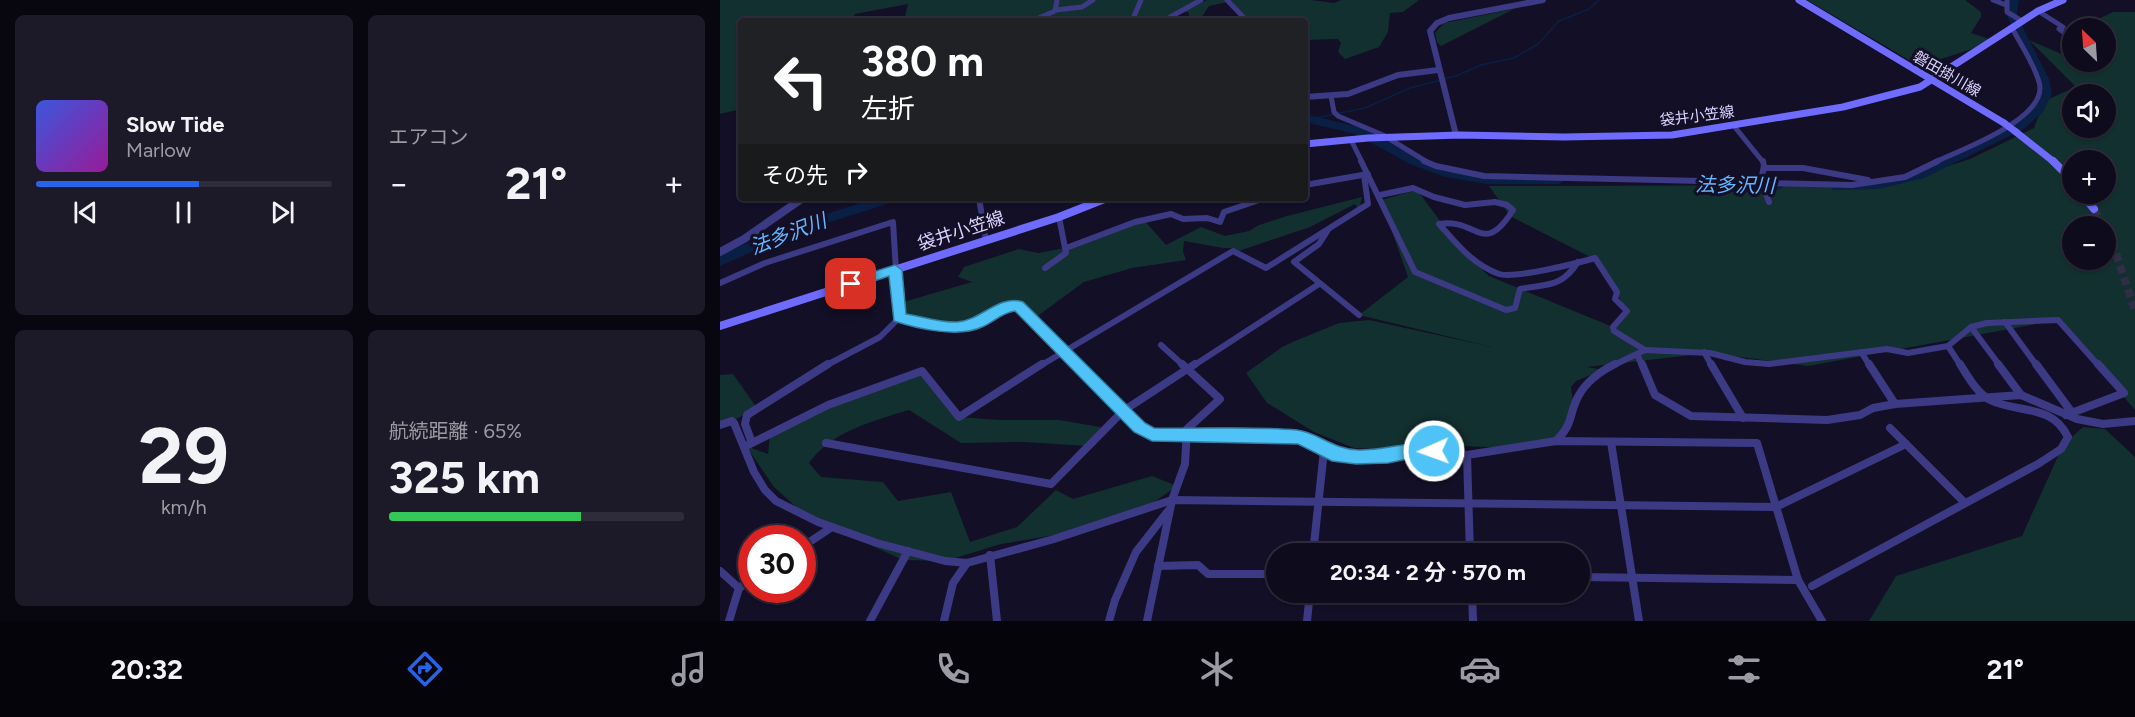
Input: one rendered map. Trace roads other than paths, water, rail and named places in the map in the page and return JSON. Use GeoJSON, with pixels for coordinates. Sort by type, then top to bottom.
{"type":"FeatureCollection","features":[{"type":"Feature","properties":{"kind":"main road","name":"磐田掛川線"},"geometry":{"type":"LineString","coordinates":[[1799,0],[2004,123],[2042,150],[2062,170]]}},
{"type":"Feature","properties":{"kind":"main road","name":"袋井小笠線"},"geometry":{"type":"LineString","coordinates":[[1308,144],[1368,138],[1456,135],[1503,134],[1564,137],[1672,135],[1843,107],[1920,87],[2038,10],[2063,0]]}},
{"type":"Feature","properties":{"kind":"main road","name":"袋井小笠線"},"geometry":{"type":"LineString","coordinates":[[720,326],[1059,218],[1100,201]]}},
{"type":"Feature","properties":{"kind":"main road"},"geometry":{"type":"LineString","coordinates":[[2090,204],[2094,209]]}},
{"type":"Feature","properties":{"kind":"street"},"geometry":{"type":"LineString","coordinates":[[1056,10],[1057,0]]}},
{"type":"Feature","properties":{"kind":"street"},"geometry":{"type":"LineString","coordinates":[[1039,18],[1056,10],[1082,7],[1084,3],[1093,0]]}},
{"type":"Feature","properties":{"kind":"street"},"geometry":{"type":"LineString","coordinates":[[1133,18],[1142,0]]}},
{"type":"Feature","properties":{"kind":"street"},"geometry":{"type":"LineString","coordinates":[[1168,18],[1201,0]]}},
{"type":"Feature","properties":{"kind":"street"},"geometry":{"type":"LineString","coordinates":[[1227,0],[1245,18]]}},
{"type":"Feature","properties":{"kind":"street"},"geometry":{"type":"LineString","coordinates":[[1456,135],[1429,36],[1430,31],[1437,23],[1449,18],[1543,0]]}},
{"type":"Feature","properties":{"kind":"street"},"geometry":{"type":"LineString","coordinates":[[1993,0],[2006,2],[2007,12],[2022,21]]}},
{"type":"Feature","properties":{"kind":"street"},"geometry":{"type":"LineString","coordinates":[[2038,10],[2062,26]]}},
{"type":"Feature","properties":{"kind":"street"},"geometry":{"type":"LineString","coordinates":[[1331,96],[1338,116],[1386,138],[1399,148],[1426,162],[1484,176],[1847,185],[1895,179],[1918,171],[2014,124],[2030,110],[2038,101],[2040,84],[2012,28]]}},
{"type":"Feature","properties":{"kind":"street"},"geometry":{"type":"LineString","coordinates":[[1308,97],[1360,91],[1398,75],[1438,70]]}},
{"type":"Feature","properties":{"kind":"street"},"geometry":{"type":"LineString","coordinates":[[1734,126],[1762,159],[1764,168],[1762,182],[1769,202]]}},
{"type":"Feature","properties":{"kind":"street"},"geometry":{"type":"LineString","coordinates":[[1352,140],[1366,174],[1380,195],[1382,204],[1415,272],[1506,310],[1515,308],[1520,289],[1545,287],[1562,281],[1571,274],[1578,262]]}},
{"type":"Feature","properties":{"kind":"street"},"geometry":{"type":"LineString","coordinates":[[1764,168],[1803,168],[1876,181]]}},
{"type":"Feature","properties":{"kind":"street"},"geometry":{"type":"LineString","coordinates":[[1308,184],[1366,174]]}},
{"type":"Feature","properties":{"kind":"street"},"geometry":{"type":"LineString","coordinates":[[749,445],[828,405],[922,371],[959,417],[1063,351],[1233,251],[1266,268],[1368,204],[1366,174]]}},
{"type":"Feature","properties":{"kind":"street"},"geometry":{"type":"LineString","coordinates":[[1837,175],[1847,185]]}},
{"type":"Feature","properties":{"kind":"street"},"geometry":{"type":"LineString","coordinates":[[1380,195],[1413,188],[1434,197],[1465,205],[1484,202],[1507,205],[1513,210],[1506,224],[1493,234],[1486,235],[1448,223],[1439,224],[1468,257],[1502,275],[1558,268],[1595,258],[1617,292],[1615,299],[1627,311],[1613,327],[1614,331],[1641,352],[1655,395],[1691,416],[1827,420],[1860,415],[1873,408],[1895,404],[2021,395],[2070,415],[2103,424],[2135,421]]}},
{"type":"Feature","properties":{"kind":"street"},"geometry":{"type":"LineString","coordinates":[[720,252],[744,239],[799,201]]}},
{"type":"Feature","properties":{"kind":"street"},"geometry":{"type":"LineString","coordinates":[[979,201],[986,241]]}},
{"type":"Feature","properties":{"kind":"street"},"geometry":{"type":"LineString","coordinates":[[1066,248],[1135,222],[1171,214],[1178,219],[1209,218],[1220,222],[1224,212],[1256,201]]}},
{"type":"Feature","properties":{"kind":"street"},"geometry":{"type":"LineString","coordinates":[[1045,268],[1066,253],[1059,218]]}},
{"type":"Feature","properties":{"kind":"street"},"geometry":{"type":"LineString","coordinates":[[720,283],[765,263],[893,222],[899,318],[880,338],[815,371],[747,415],[745,424],[754,472],[765,490],[776,501],[832,527],[945,561],[966,563],[1171,504],[1318,502],[1776,507],[1906,444]]}},
{"type":"Feature","properties":{"kind":"street"},"geometry":{"type":"LineString","coordinates":[[1329,229],[1328,234],[1321,241],[1294,262],[1359,315]]}},
{"type":"Feature","properties":{"kind":"street"},"geometry":{"type":"LineString","coordinates":[[826,443],[1051,484],[1123,411],[1319,284]]}},
{"type":"Feature","properties":{"kind":"street"},"geometry":{"type":"LineString","coordinates":[[899,318],[966,328],[1002,308],[1018,306],[1139,427],[1152,434],[1300,437],[1324,450],[1356,457],[1388,456],[1417,450],[1467,454],[1556,441],[1757,442],[1798,580],[1822,621]]}},
{"type":"Feature","properties":{"kind":"street"},"geometry":{"type":"LineString","coordinates":[[1556,441],[1568,429],[1575,403],[1582,389],[1603,370],[1641,352],[1704,352],[1745,362],[1769,364],[1887,349],[1908,353],[1948,346],[1971,327],[2004,322],[2058,320],[2124,393],[2070,415]]}},
{"type":"Feature","properties":{"kind":"street"},"geometry":{"type":"LineString","coordinates":[[2004,322],[2070,415]]}},
{"type":"Feature","properties":{"kind":"street"},"geometry":{"type":"LineString","coordinates":[[1971,327],[2021,395]]}},
{"type":"Feature","properties":{"kind":"street"},"geometry":{"type":"LineString","coordinates":[[1147,621],[1171,504],[1185,464],[1186,429],[1220,399],[1161,345]]}},
{"type":"Feature","properties":{"kind":"street"},"geometry":{"type":"LineString","coordinates":[[1812,586],[2038,464],[2061,449],[2068,437],[2066,429],[2049,417],[1985,397],[1948,346]]}},
{"type":"Feature","properties":{"kind":"street"},"geometry":{"type":"LineString","coordinates":[[1704,352],[1743,418]]}},
{"type":"Feature","properties":{"kind":"street"},"geometry":{"type":"LineString","coordinates":[[1861,352],[1895,404]]}},
{"type":"Feature","properties":{"kind":"street"},"geometry":{"type":"LineString","coordinates":[[720,425],[732,421],[749,445]]}},
{"type":"Feature","properties":{"kind":"street"},"geometry":{"type":"LineString","coordinates":[[1890,428],[1965,503]]}},
{"type":"Feature","properties":{"kind":"street"},"geometry":{"type":"LineString","coordinates":[[1611,442],[1640,621]]}},
{"type":"Feature","properties":{"kind":"street"},"geometry":{"type":"LineString","coordinates":[[1314,543],[1324,450]]}},
{"type":"Feature","properties":{"kind":"street"},"geometry":{"type":"LineString","coordinates":[[1467,454],[1470,543]]}},
{"type":"Feature","properties":{"kind":"street"},"geometry":{"type":"LineString","coordinates":[[1109,621],[1136,552],[1171,504]]}},
{"type":"Feature","properties":{"kind":"street"},"geometry":{"type":"LineString","coordinates":[[816,537],[832,527]]}},
{"type":"Feature","properties":{"kind":"street"},"geometry":{"type":"LineString","coordinates":[[870,621],[908,551]]}},
{"type":"Feature","properties":{"kind":"street"},"geometry":{"type":"LineString","coordinates":[[990,555],[997,621]]}},
{"type":"Feature","properties":{"kind":"street"},"geometry":{"type":"LineString","coordinates":[[944,621],[950,584],[966,563]]}},
{"type":"Feature","properties":{"kind":"street"},"geometry":{"type":"LineString","coordinates":[[1158,566],[1198,565],[1208,574],[1266,574]]}},
{"type":"Feature","properties":{"kind":"street"},"geometry":{"type":"LineString","coordinates":[[720,571],[738,587]]}},
{"type":"Feature","properties":{"kind":"street"},"geometry":{"type":"LineString","coordinates":[[1590,577],[1798,580]]}},
{"type":"Feature","properties":{"kind":"street"},"geometry":{"type":"LineString","coordinates":[[729,621],[738,591]]}},
{"type":"Feature","properties":{"kind":"street"},"geometry":{"type":"LineString","coordinates":[[1307,621],[1309,603]]}},
{"type":"Feature","properties":{"kind":"street"},"geometry":{"type":"LineString","coordinates":[[1472,603],[1473,621]]}},
{"type":"Feature","properties":{"kind":"waterway"},"geometry":{"type":"LineString","coordinates":[[1311,119],[1365,108],[1410,88],[1456,76],[1481,65],[1514,58],[1538,44],[1559,21],[1589,9],[1599,0]]}},
{"type":"Feature","properties":{"kind":"waterway","name":"法多沢川"},"geometry":{"type":"LineString","coordinates":[[1838,187],[1878,185],[1919,175],[2020,126],[2039,109],[2046,94],[2043,79],[2012,16],[2014,0]]}},
{"type":"Feature","properties":{"kind":"waterway","name":"法多沢川"},"geometry":{"type":"LineString","coordinates":[[1308,119],[1359,131],[1414,161],[1445,173],[1487,180],[1559,180]]}},
{"type":"Feature","properties":{"kind":"waterway","name":"法多沢川"},"geometry":{"type":"LineString","coordinates":[[1712,184],[1778,186]]}},
{"type":"Feature","properties":{"kind":"waterway","name":"法多沢川"},"geometry":{"type":"LineString","coordinates":[[720,261],[782,233],[882,201]]}},
{"type":"Feature","properties":{"kind":"tunnel"},"geometry":{"type":"LineString","coordinates":[[2094,209],[2098,216]]}},
{"type":"Feature","properties":{"kind":"tunnel"},"geometry":{"type":"LineString","coordinates":[[2116,253],[2135,311]]}}]}
